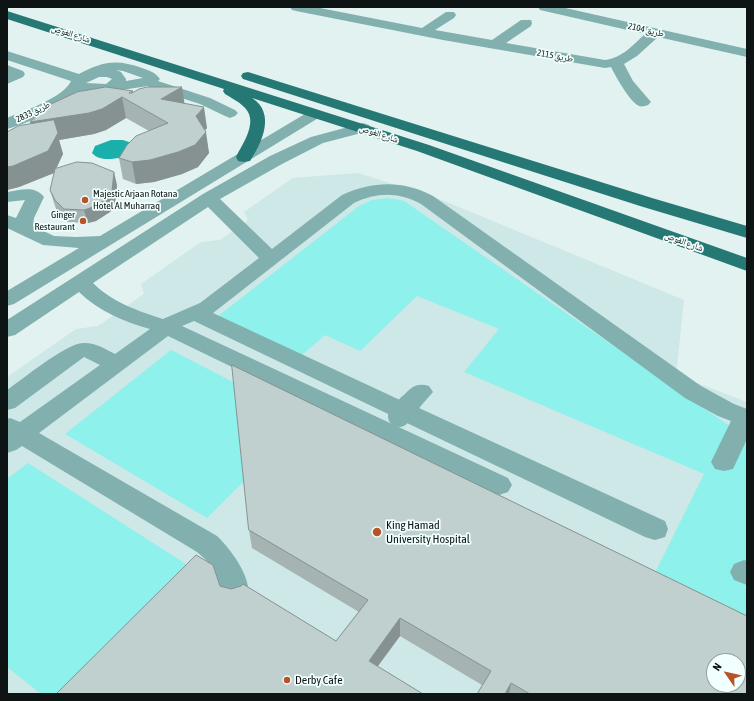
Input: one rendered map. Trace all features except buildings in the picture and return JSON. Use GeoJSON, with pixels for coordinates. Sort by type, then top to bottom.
{"type":"FeatureCollection","features":[{"type":"Feature","properties":{"kind":"main road","name":"شارع الغوص"},"geometry":{"type":"LineString","coordinates":[[23,7],[200,68],[315,114],[363,128],[538,188],[747,265]]}},
{"type":"Feature","properties":{"kind":"main road","name":"شارع الغوص"},"geometry":{"type":"LineString","coordinates":[[7,15],[200,68]]}},
{"type":"Feature","properties":{"kind":"main road"},"geometry":{"type":"LineString","coordinates":[[200,68],[251,104],[259,120],[256,132],[244,157]]}},
{"type":"Feature","properties":{"kind":"main road","name":"شارع الغوص"},"geometry":{"type":"LineString","coordinates":[[236,73],[646,202],[747,232]]}},
{"type":"Feature","properties":{"kind":"main road"},"geometry":{"type":"LineString","coordinates":[[315,114],[333,113],[348,115],[609,195],[646,202]]}},
{"type":"Feature","properties":{"kind":"street","name":"طريق 2104"},"geometry":{"type":"LineString","coordinates":[[544,7],[747,53]]}},
{"type":"Feature","properties":{"kind":"street","name":"طريق 2115"},"geometry":{"type":"LineString","coordinates":[[302,8],[494,45],[600,63],[616,63]]}},
{"type":"Feature","properties":{"kind":"street"},"geometry":{"type":"LineString","coordinates":[[354,19],[370,10]]}},
{"type":"Feature","properties":{"kind":"street"},"geometry":{"type":"LineString","coordinates":[[424,32],[450,15]]}},
{"type":"Feature","properties":{"kind":"street"},"geometry":{"type":"LineString","coordinates":[[494,45],[526,23]]}},
{"type":"Feature","properties":{"kind":"street"},"geometry":{"type":"LineString","coordinates":[[643,102],[627,83],[616,63],[622,60],[655,32]]}},
{"type":"Feature","properties":{"kind":"street"},"geometry":{"type":"LineString","coordinates":[[7,55],[82,79],[100,73],[116,75],[119,79],[118,82],[111,87]]}},
{"type":"Feature","properties":{"kind":"street","name":"طريق 2833"},"geometry":{"type":"LineString","coordinates":[[7,124],[60,99],[71,92],[82,79],[104,66],[117,65],[152,77],[152,80],[146,82],[93,90],[60,99]]}},
{"type":"Feature","properties":{"kind":"street"},"geometry":{"type":"LineString","coordinates":[[7,69],[18,73],[7,80]]}},
{"type":"Feature","properties":{"kind":"street"},"geometry":{"type":"LineString","coordinates":[[82,79],[83,88],[93,90]]}},
{"type":"Feature","properties":{"kind":"street"},"geometry":{"type":"LineString","coordinates":[[146,82],[205,101],[230,113]]}},
{"type":"Feature","properties":{"kind":"street"},"geometry":{"type":"LineString","coordinates":[[7,300],[315,114]]}},
{"type":"Feature","properties":{"kind":"street"},"geometry":{"type":"LineString","coordinates":[[7,330],[209,198],[276,160],[318,140],[363,128]]}},
{"type":"Feature","properties":{"kind":"street"},"geometry":{"type":"LineString","coordinates":[[234,594],[233,579],[227,566],[219,553],[207,544],[12,435],[116,364],[175,321],[195,313],[217,301],[348,199],[359,193],[373,189],[388,188],[417,194],[692,392],[726,410],[746,418],[724,462]]}},
{"type":"Feature","properties":{"kind":"street"},"geometry":{"type":"LineString","coordinates":[[7,197],[28,194],[35,197],[25,218],[15,225]]}},
{"type":"Feature","properties":{"kind":"street"},"geometry":{"type":"LineString","coordinates":[[209,198],[271,259]]}},
{"type":"Feature","properties":{"kind":"street"},"geometry":{"type":"LineString","coordinates":[[15,225],[50,240],[76,243],[105,240]]}},
{"type":"Feature","properties":{"kind":"street"},"geometry":{"type":"LineString","coordinates":[[50,240],[57,253],[58,268]]}},
{"type":"Feature","properties":{"kind":"street"},"geometry":{"type":"LineString","coordinates":[[80,282],[89,260],[105,240]]}},
{"type":"Feature","properties":{"kind":"street"},"geometry":{"type":"LineString","coordinates":[[104,266],[104,275],[112,291],[157,317],[167,327]]}},
{"type":"Feature","properties":{"kind":"street"},"geometry":{"type":"LineString","coordinates":[[80,282],[88,290],[108,304],[144,320],[404,411],[499,485]]}},
{"type":"Feature","properties":{"kind":"street"},"geometry":{"type":"LineString","coordinates":[[195,313],[655,529]]}},
{"type":"Feature","properties":{"kind":"street"},"geometry":{"type":"LineString","coordinates":[[7,402],[78,351],[91,351],[116,364]]}},
{"type":"Feature","properties":{"kind":"shaded area"},"geometry":{"type":"Polygon","coordinates":[[[111,140],[123,140],[132,143],[119,158],[101,158],[92,153],[95,146],[111,140]]]}},
{"type":"Feature","properties":{"kind":"shaded area","name":"King Hamad University Hospital"},"geometry":{"type":"Polygon","coordinates":[[[358,173],[437,198],[684,300],[676,375],[747,402],[747,694],[7,694],[7,377],[76,329],[98,326],[144,294],[141,284],[201,242],[220,240],[248,220],[244,212],[293,178],[358,173]]]}},
{"type":"Feature","properties":{"kind":"shaded area"},"geometry":{"type":"Polygon","coordinates":[[[388,198],[404,201],[747,438],[747,638],[647,589],[704,474],[464,372],[499,329],[417,296],[360,351],[325,335],[301,356],[217,317],[359,206],[372,200],[388,198]]]}},
{"type":"Feature","properties":{"kind":"shaded area"},"geometry":{"type":"Polygon","coordinates":[[[171,350],[235,383],[245,480],[207,518],[65,434],[171,350]]]}},
{"type":"Feature","properties":{"kind":"shaded area"},"geometry":{"type":"Polygon","coordinates":[[[28,463],[200,573],[81,694],[41,694],[7,667],[7,479],[28,463]]]}},
{"type":"Feature","properties":{"kind":"place","name":"Majestic Arjaan Rotana Hotel Al Muharraq"},"geometry":{"type":"Point","coordinates":[85,200]}},
{"type":"Feature","properties":{"kind":"place","name":"Ginger Restaurant"},"geometry":{"type":"Point","coordinates":[83,221]}},
{"type":"Feature","properties":{"kind":"place","name":"King Hamad University Hospital"},"geometry":{"type":"Point","coordinates":[377,532]}},
{"type":"Feature","properties":{"kind":"place","name":"Derby Cafe"},"geometry":{"type":"Point","coordinates":[287,680]}}]}
